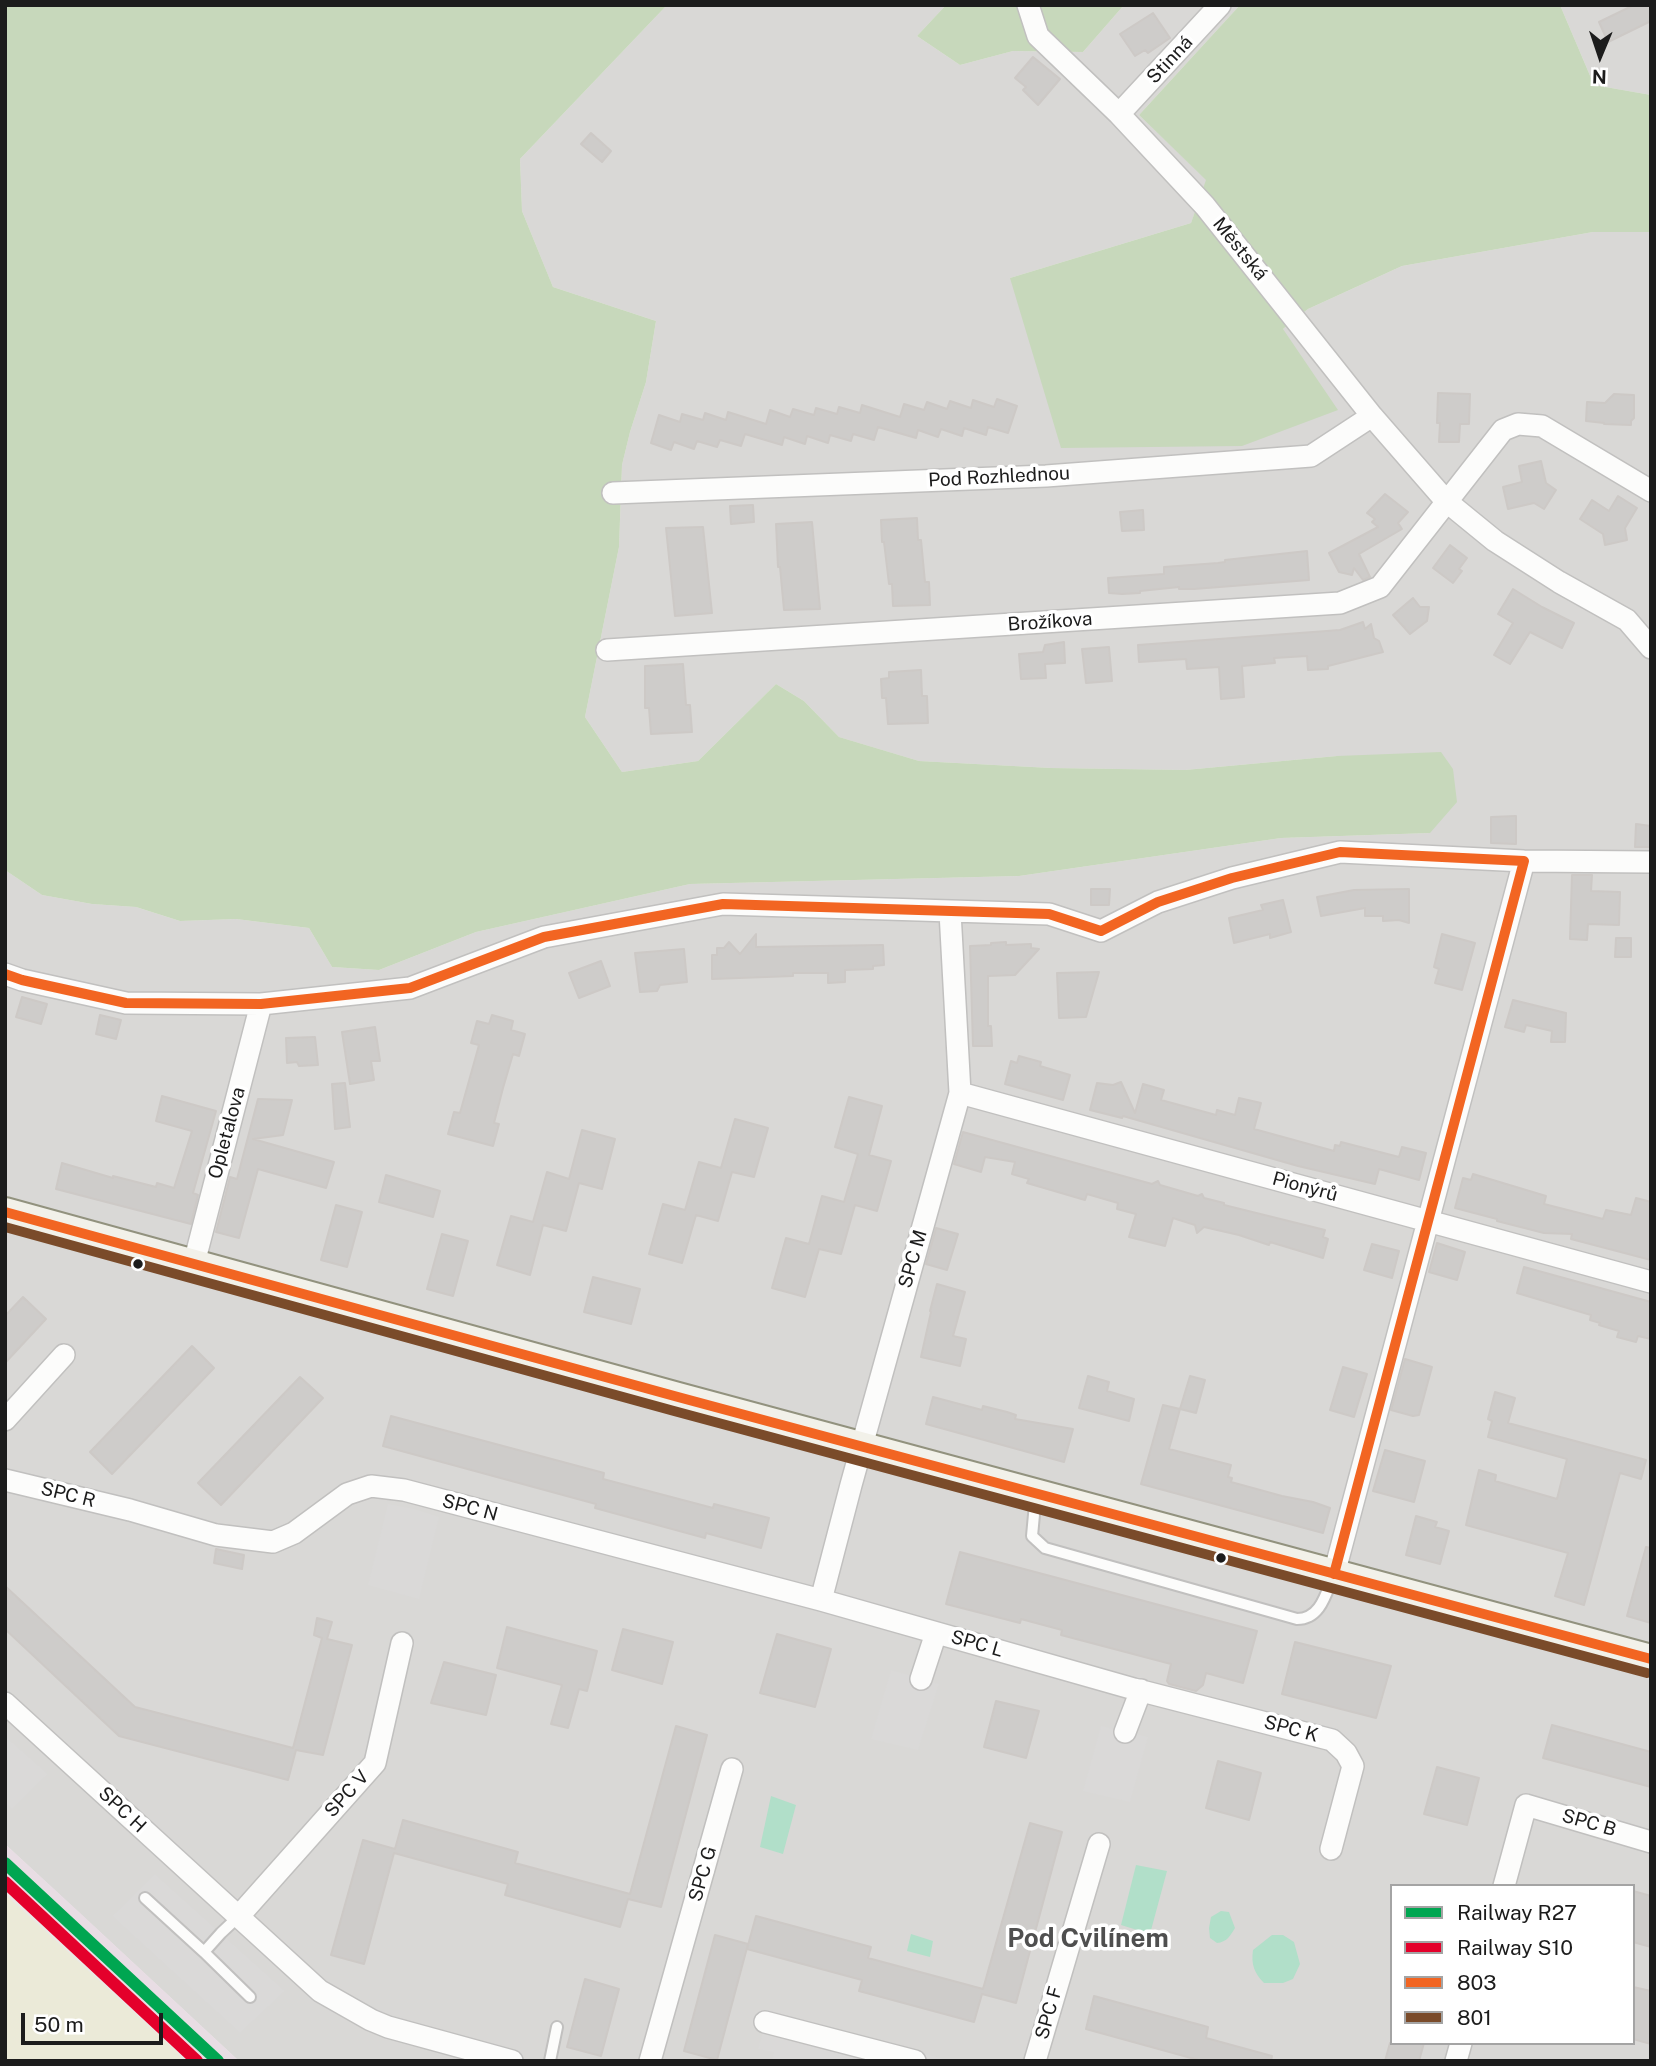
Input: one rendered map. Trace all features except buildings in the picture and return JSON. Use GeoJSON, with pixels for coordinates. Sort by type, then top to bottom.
{"type":"FeatureCollection","features":[{"type":"Feature","properties":{"kind":"main road"},"geometry":{"type":"LineString","coordinates":[[5,1212],[678,1397],[1651,1659]]}},
{"type":"Feature","properties":{"kind":"street","name":"Městská"},"geometry":{"type":"LineString","coordinates":[[1028,5],[1038,36],[1119,114],[1205,206],[1372,416],[1446,501],[1495,541],[1559,582],[1627,620],[1651,648]]}},
{"type":"Feature","properties":{"kind":"street","name":"Stinná"},"geometry":{"type":"LineString","coordinates":[[1119,114],[1220,5]]}},
{"type":"Feature","properties":{"kind":"street","name":"Pod Rozhlednou"},"geometry":{"type":"LineString","coordinates":[[613,494],[1046,476],[1311,456],[1372,416]]}},
{"type":"Feature","properties":{"kind":"street"},"geometry":{"type":"LineString","coordinates":[[1446,501],[1503,430],[1518,424],[1542,426],[1651,491]]}},
{"type":"Feature","properties":{"kind":"street","name":"Brožíkova"},"geometry":{"type":"LineString","coordinates":[[607,650],[1340,603],[1380,587],[1446,501]]}},
{"type":"Feature","properties":{"kind":"street"},"geometry":{"type":"LineString","coordinates":[[5,974],[126,1003],[261,1004],[410,988],[544,937],[723,904],[1049,914],[1101,931],[1158,902],[1232,878],[1340,852],[1524,861],[1651,862]]}},
{"type":"Feature","properties":{"kind":"street"},"geometry":{"type":"LineString","coordinates":[[1334,1574],[1524,861]]}},
{"type":"Feature","properties":{"kind":"street","name":"SPC M"},"geometry":{"type":"LineString","coordinates":[[821,1600],[960,1093],[950,912]]}},
{"type":"Feature","properties":{"kind":"street","name":"Opletalova"},"geometry":{"type":"LineString","coordinates":[[194,1263],[261,1004]]}},
{"type":"Feature","properties":{"kind":"street","name":"Pionýrů"},"geometry":{"type":"LineString","coordinates":[[960,1093],[1651,1282]]}},
{"type":"Feature","properties":{"kind":"street"},"geometry":{"type":"LineString","coordinates":[[5,1420],[64,1355]]}},
{"type":"Feature","properties":{"kind":"street","name":"SPC R"},"geometry":{"type":"LineString","coordinates":[[5,1480],[130,1510]]}},
{"type":"Feature","properties":{"kind":"street","name":"SPC N"},"geometry":{"type":"LineString","coordinates":[[130,1510],[216,1535],[273,1542],[294,1533],[347,1494],[371,1486],[416,1501],[821,1600]]}},
{"type":"Feature","properties":{"kind":"street","name":"SPC L"},"geometry":{"type":"LineString","coordinates":[[821,1600],[1137,1689]]}},
{"type":"Feature","properties":{"kind":"street"},"geometry":{"type":"LineString","coordinates":[[921,1679],[936,1633]]}},
{"type":"Feature","properties":{"kind":"street","name":"SPC V"},"geometry":{"type":"LineString","coordinates":[[238,1917],[374,1763],[402,1643]]}},
{"type":"Feature","properties":{"kind":"street"},"geometry":{"type":"LineString","coordinates":[[1125,1732],[1137,1689]]}},
{"type":"Feature","properties":{"kind":"street","name":"SPC K"},"geometry":{"type":"LineString","coordinates":[[1137,1689],[1332,1740],[1346,1753],[1353,1766],[1331,1849]]}},
{"type":"Feature","properties":{"kind":"street","name":"SPC H"},"geometry":{"type":"LineString","coordinates":[[5,1703],[238,1917]]}},
{"type":"Feature","properties":{"kind":"street","name":"SPC G"},"geometry":{"type":"LineString","coordinates":[[650,2061],[733,1769]]}},
{"type":"Feature","properties":{"kind":"street","name":"SPC B"},"geometry":{"type":"LineString","coordinates":[[1505,1884],[1526,1805],[1651,1842]]}},
{"type":"Feature","properties":{"kind":"street","name":"SPC F"},"geometry":{"type":"LineString","coordinates":[[1035,2061],[1099,1844]]}},
{"type":"Feature","properties":{"kind":"street"},"geometry":{"type":"LineString","coordinates":[[238,1917],[320,1991],[371,2020],[512,2061]]}},
{"type":"Feature","properties":{"kind":"street"},"geometry":{"type":"LineString","coordinates":[[765,2022],[915,2061]]}},
{"type":"Feature","properties":{"kind":"lane"},"geometry":{"type":"LineString","coordinates":[[1036,1492],[1032,1536],[1045,1548],[1285,1616],[1304,1619],[1312,1616],[1322,1604],[1334,1574]]}},
{"type":"Feature","properties":{"kind":"lane"},"geometry":{"type":"LineString","coordinates":[[145,1898],[250,1997]]}},
{"type":"Feature","properties":{"kind":"lane"},"geometry":{"type":"LineString","coordinates":[[204,1952],[238,1917]]}},
{"type":"Feature","properties":{"kind":"lane"},"geometry":{"type":"LineString","coordinates":[[550,2061],[557,2027]]}},
{"type":"Feature","properties":{"kind":"shaded area"},"geometry":{"type":"Polygon","coordinates":[[[667,5],[946,5],[917,36],[960,65],[1013,51],[1083,52],[1124,5],[1240,5],[1139,115],[1207,180],[1191,223],[1010,278],[1283,329],[1308,309],[1402,266],[1593,232],[1651,232],[1651,2061],[239,2061],[5,1844],[5,870],[42,895],[92,904],[136,907],[180,921],[236,919],[309,928],[332,967],[379,970],[476,932],[690,884],[1019,876],[1281,838],[1430,833],[1337,756],[1185,770],[1051,768],[919,761],[839,737],[804,701],[776,684],[698,761],[622,772],[585,717],[619,547],[622,465],[646,382],[656,321],[553,287],[522,211],[520,159],[667,5]]]}},
{"type":"Feature","properties":{"kind":"shaded area"},"geometry":{"type":"Polygon","coordinates":[[[1560,5],[1651,5],[1651,95],[1594,85],[1560,5]]]}},
{"type":"Feature","properties":{"kind":"shaded area"},"geometry":{"type":"Polygon","coordinates":[[[388,1504],[439,1517],[419,1599],[368,1585],[388,1504]]]}},
{"type":"Feature","properties":{"kind":"shaded area"},"geometry":{"type":"Polygon","coordinates":[[[891,1670],[939,1684],[918,1750],[871,1739],[891,1670]]]}},
{"type":"Feature","properties":{"kind":"shaded area"},"geometry":{"type":"Polygon","coordinates":[[[1101,1726],[1148,1737],[1130,1802],[1083,1791],[1101,1726]]]}},
{"type":"Feature","properties":{"kind":"shaded area"},"geometry":{"type":"Polygon","coordinates":[[[5,1736],[48,1774],[12,1809],[5,1802],[5,1736]]]}},
{"type":"Feature","properties":{"kind":"shaded area"},"geometry":{"type":"Polygon","coordinates":[[[5,1844],[239,2061],[198,2061],[5,1883],[5,1844]]]}},
{"type":"Feature","properties":{"kind":"shaded area"},"geometry":{"type":"Polygon","coordinates":[[[155,1874],[285,1991],[240,2033],[112,1916],[155,1874]]]}},
{"type":"Feature","properties":{"kind":"shaded area"},"geometry":{"type":"Polygon","coordinates":[[[769,2011],[951,2061],[772,2061],[774,2052],[758,2049],[769,2011]]]}},
{"type":"Feature","properties":{"kind":"green space"},"geometry":{"type":"Polygon","coordinates":[[[5,5],[667,5],[520,159],[522,211],[553,287],[656,321],[646,382],[622,465],[619,547],[585,717],[622,772],[698,761],[776,684],[804,701],[839,737],[919,761],[1051,768],[1185,770],[1337,756],[1441,752],[1453,769],[1457,802],[1430,833],[1281,838],[1019,876],[690,884],[476,932],[379,970],[332,967],[309,928],[236,919],[180,921],[136,907],[92,904],[42,895],[5,870],[5,5]]]}},
{"type":"Feature","properties":{"kind":"green space"},"geometry":{"type":"Polygon","coordinates":[[[946,5],[1124,5],[1083,52],[1013,51],[960,65],[917,36],[946,5]]]}},
{"type":"Feature","properties":{"kind":"green space"},"geometry":{"type":"Polygon","coordinates":[[[1240,5],[1560,5],[1594,85],[1651,95],[1651,232],[1593,232],[1402,266],[1308,309],[1283,329],[1338,410],[1242,446],[1061,448],[1010,278],[1191,223],[1206,180],[1139,115],[1240,5]]]}},
{"type":"Feature","properties":{"kind":"green space"},"geometry":{"type":"Polygon","coordinates":[[[771,1796],[796,1805],[783,1854],[760,1847],[771,1796]]]}},
{"type":"Feature","properties":{"kind":"green space"},"geometry":{"type":"Polygon","coordinates":[[[1136,1865],[1167,1871],[1150,1934],[1121,1925],[1136,1865]]]}},
{"type":"Feature","properties":{"kind":"green space"},"geometry":{"type":"Polygon","coordinates":[[[5,1894],[177,2052],[183,2061],[5,2061],[5,1894]]]}},
{"type":"Feature","properties":{"kind":"green space"},"geometry":{"type":"Polygon","coordinates":[[[1221,1911],[1229,1912],[1235,1928],[1226,1940],[1217,1943],[1210,1938],[1209,1928],[1211,1917],[1221,1911]]]}},
{"type":"Feature","properties":{"kind":"green space"},"geometry":{"type":"Polygon","coordinates":[[[911,1934],[933,1941],[930,1957],[907,1951],[911,1934]]]}},
{"type":"Feature","properties":{"kind":"green space"},"geometry":{"type":"Polygon","coordinates":[[[1272,1935],[1283,1935],[1294,1942],[1300,1964],[1293,1979],[1283,1983],[1264,1983],[1253,1964],[1253,1950],[1272,1935]]]}},
{"type":"Feature","properties":{"kind":"rail line","name":"R27"},"geometry":{"type":"LineString","coordinates":[[5,1863],[218,2061]]}},
{"type":"Feature","properties":{"kind":"rail line","name":"S10"},"geometry":{"type":"LineString","coordinates":[[5,1882],[197,2061]]}},
{"type":"Feature","properties":{"kind":"transit line","name":"803"},"geometry":{"type":"LineString","coordinates":[[5,974],[126,1003],[261,1004],[410,988],[544,937],[723,904],[1049,914],[1101,931],[1158,902],[1232,878],[1340,852],[1524,861],[1334,1574]]}},
{"type":"Feature","properties":{"kind":"transit line","name":"803"},"geometry":{"type":"LineString","coordinates":[[5,1212],[678,1397],[1651,1659]]}},
{"type":"Feature","properties":{"kind":"transit line","name":"801"},"geometry":{"type":"LineString","coordinates":[[5,1227],[674,1411],[1647,1673]]}},
{"type":"Feature","properties":{"kind":"district","name":"Pod Cvilínem"},"geometry":{"type":"Point","coordinates":[1088,1939]}}]}
